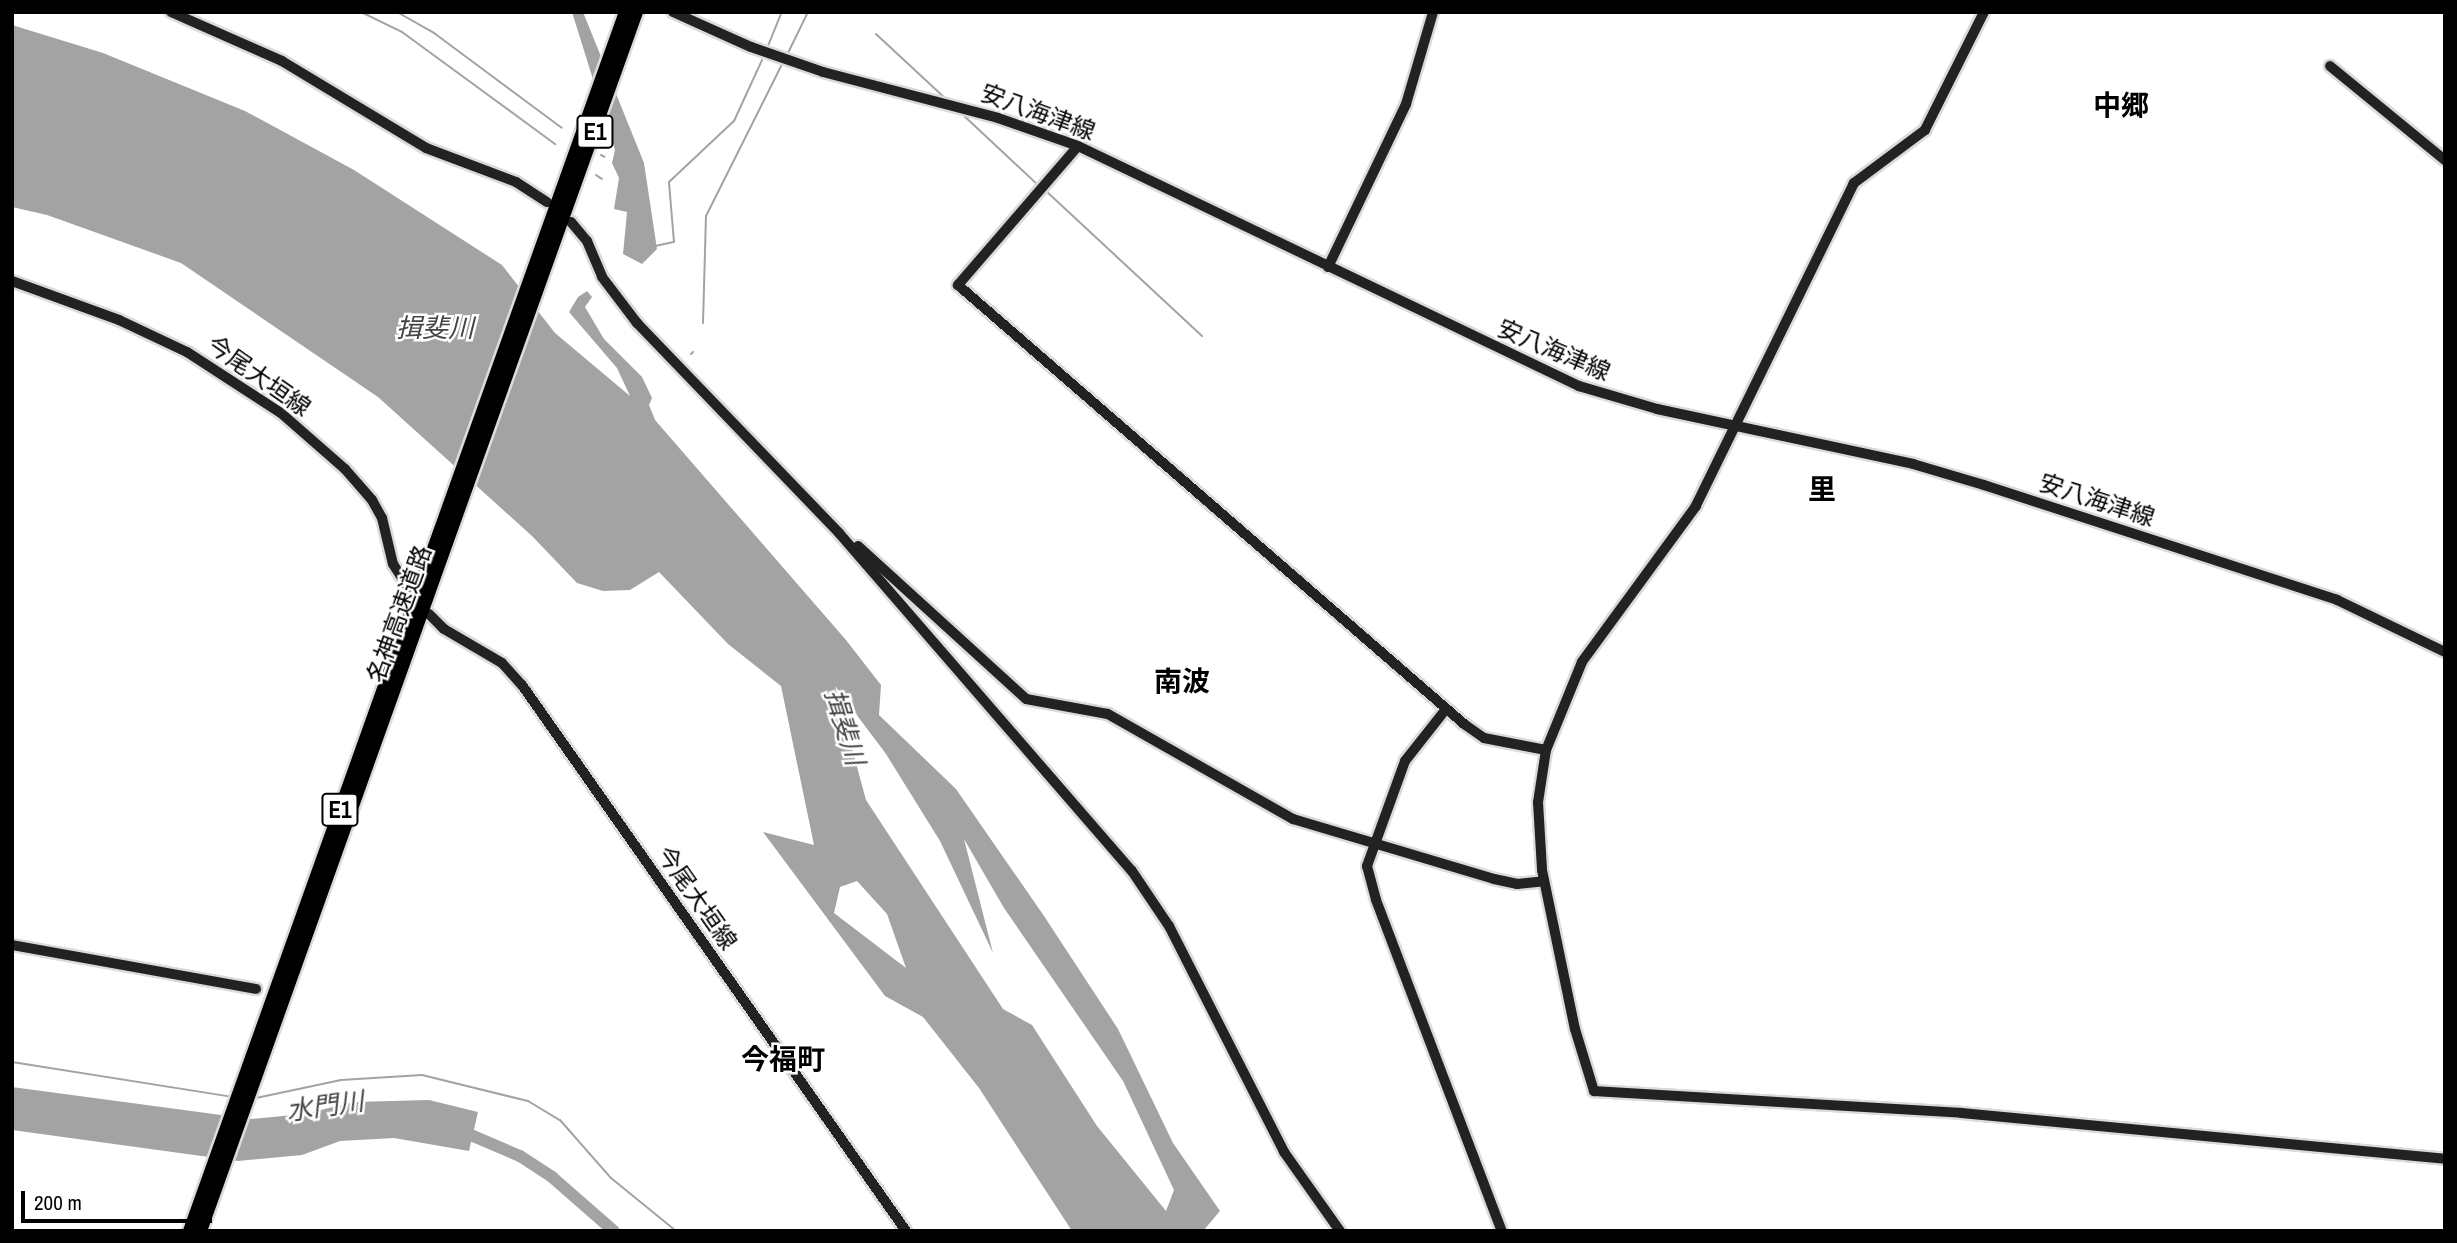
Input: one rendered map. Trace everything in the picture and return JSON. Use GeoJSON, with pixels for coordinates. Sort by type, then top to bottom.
{"type":"FeatureCollection","features":[{"type":"Feature","properties":{"kind":"highway","name":"名神高速道路"},"geometry":{"type":"LineString","coordinates":[[189,1231],[201,1215],[436,559],[547,247],[625,12]]}},
{"type":"Feature","properties":{"kind":"highway","name":"名神高速道路"},"geometry":{"type":"LineString","coordinates":[[547,247],[637,12]]}},
{"type":"Feature","properties":{"kind":"highway","name":"名神高速道路"},"geometry":{"type":"LineString","coordinates":[[201,1215],[201,1231]]}},
{"type":"Feature","properties":{"kind":"street"},"geometry":{"type":"LineString","coordinates":[[171,12],[282,61],[426,148],[516,182],[547,202]]}},
{"type":"Feature","properties":{"kind":"street","name":"安八海津線"},"geometry":{"type":"LineString","coordinates":[[673,12],[751,47],[823,72],[999,118],[1079,146],[1579,386],[1984,485],[2337,600],[2445,652]]}},
{"type":"Feature","properties":{"kind":"street"},"geometry":{"type":"LineString","coordinates":[[1328,267],[1406,104],[1433,12]]}},
{"type":"Feature","properties":{"kind":"street"},"geometry":{"type":"LineString","coordinates":[[1984,12],[1925,130],[1857,177],[1696,506],[1582,662],[1546,750],[1538,806],[1544,881],[1575,1029],[1594,1091],[1961,1113],[2445,1159]]}},
{"type":"Feature","properties":{"kind":"street"},"geometry":{"type":"LineString","coordinates":[[2330,66],[2445,160]]}},
{"type":"Feature","properties":{"kind":"street"},"geometry":{"type":"LineString","coordinates":[[1079,146],[958,285],[1446,709],[1484,738],[1546,750]]}},
{"type":"Feature","properties":{"kind":"street"},"geometry":{"type":"LineString","coordinates":[[571,222],[587,241],[602,277],[638,323],[839,533],[1158,906],[1283,1152],[1340,1231]]}},
{"type":"Feature","properties":{"kind":"street","name":"今尾大垣線"},"geometry":{"type":"LineString","coordinates":[[12,281],[54,293],[176,346],[281,413],[345,469],[372,500],[382,518],[393,564],[409,589]]}},
{"type":"Feature","properties":{"kind":"street"},"geometry":{"type":"LineString","coordinates":[[839,533],[1026,699],[1108,714],[1293,819],[1494,879],[1517,884],[1544,881]]}},
{"type":"Feature","properties":{"kind":"street","name":"今尾大垣線"},"geometry":{"type":"LineString","coordinates":[[429,614],[444,629],[502,663],[522,685],[906,1231]]}},
{"type":"Feature","properties":{"kind":"street"},"geometry":{"type":"LineString","coordinates":[[1446,709],[1405,761],[1367,866],[1376,900],[1502,1231]]}},
{"type":"Feature","properties":{"kind":"street"},"geometry":{"type":"LineString","coordinates":[[12,945],[256,989]]}},
{"type":"Feature","properties":{"kind":"water"},"geometry":{"type":"Polygon","coordinates":[[[572,12],[583,12],[644,163],[657,249],[642,264],[623,254],[627,212],[614,209],[619,178],[612,163],[615,150],[572,12]]]}},
{"type":"Feature","properties":{"kind":"water","name":"揖斐川"},"geometry":{"type":"Polygon","coordinates":[[[12,25],[103,53],[245,111],[354,170],[502,265],[555,333],[630,396],[617,368],[569,312],[578,297],[587,291],[592,297],[585,307],[604,339],[642,377],[652,398],[649,405],[655,420],[846,640],[881,685],[879,715],[956,789],[1044,916],[1118,1029],[1173,1143],[1220,1211],[1203,1231],[1072,1231],[979,1088],[923,1017],[885,996],[763,832],[814,845],[781,686],[728,644],[659,572],[630,590],[603,591],[577,583],[532,536],[378,397],[181,263],[47,215],[12,207],[12,25]],[[835,686],[866,800],[1003,1009],[1032,1025],[1097,1126],[1166,1211],[1174,1190],[1123,1081],[1004,908],[964,839],[993,953],[940,841],[886,754],[835,686]],[[857,881],[840,887],[834,913],[906,968],[887,914],[857,881]]]}},
{"type":"Feature","properties":{"kind":"water"},"geometry":{"type":"Polygon","coordinates":[[[12,1087],[251,1119],[304,1114],[354,1102],[429,1100],[478,1112],[469,1151],[394,1138],[340,1141],[302,1155],[238,1161],[12,1130],[12,1087]]]}},
{"type":"Feature","properties":{"kind":"waterway"},"geometry":{"type":"LineString","coordinates":[[361,12],[402,32],[555,144]]}},
{"type":"Feature","properties":{"kind":"waterway"},"geometry":{"type":"LineString","coordinates":[[397,12],[434,33],[562,128]]}},
{"type":"Feature","properties":{"kind":"waterway"},"geometry":{"type":"LineString","coordinates":[[768,46],[782,12]]}},
{"type":"Feature","properties":{"kind":"waterway"},"geometry":{"type":"LineString","coordinates":[[787,55],[808,12]]}},
{"type":"Feature","properties":{"kind":"waterway"},"geometry":{"type":"LineString","coordinates":[[876,34],[947,100]]}},
{"type":"Feature","properties":{"kind":"waterway"},"geometry":{"type":"LineString","coordinates":[[655,246],[674,242],[669,182],[734,121],[762,60]]}},
{"type":"Feature","properties":{"kind":"waterway"},"geometry":{"type":"LineString","coordinates":[[703,323],[706,216],[782,64]]}},
{"type":"Feature","properties":{"kind":"waterway"},"geometry":{"type":"LineString","coordinates":[[961,113],[1039,186]]}},
{"type":"Feature","properties":{"kind":"waterway"},"geometry":{"type":"LineString","coordinates":[[601,155],[605,157]]}},
{"type":"Feature","properties":{"kind":"waterway"},"geometry":{"type":"LineString","coordinates":[[596,175],[602,179]]}},
{"type":"Feature","properties":{"kind":"waterway"},"geometry":{"type":"LineString","coordinates":[[1046,191],[1202,336]]}},
{"type":"Feature","properties":{"kind":"waterway"},"geometry":{"type":"LineString","coordinates":[[12,1062],[232,1097]]}},
{"type":"Feature","properties":{"kind":"waterway"},"geometry":{"type":"LineString","coordinates":[[256,1098],[341,1080],[422,1075],[528,1101],[560,1120],[611,1178],[676,1231]]}},
{"type":"Feature","properties":{"kind":"waterway","name":"水門川"},"geometry":{"type":"LineString","coordinates":[[459,1130],[520,1156],[552,1177],[614,1231]]}},
{"type":"Feature","properties":{"kind":"district","name":"中郷"},"geometry":{"type":"Point","coordinates":[2121,105]}},
{"type":"Feature","properties":{"kind":"district","name":"里"},"geometry":{"type":"Point","coordinates":[1822,489]}},
{"type":"Feature","properties":{"kind":"district","name":"南波"},"geometry":{"type":"Point","coordinates":[1182,681]}},
{"type":"Feature","properties":{"kind":"district","name":"今福町"},"geometry":{"type":"Point","coordinates":[783,1059]}}]}
